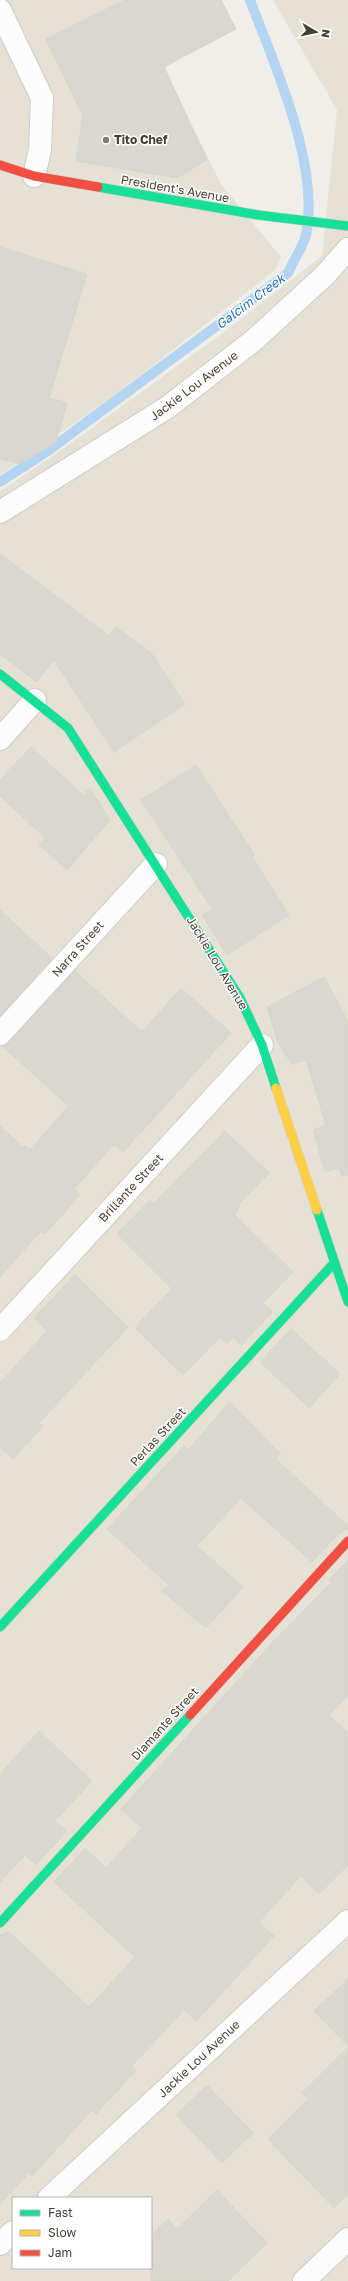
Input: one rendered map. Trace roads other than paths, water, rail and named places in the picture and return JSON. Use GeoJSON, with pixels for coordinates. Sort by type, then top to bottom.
{"type":"FeatureCollection","features":[{"type":"Feature","properties":{"kind":"street"},"geometry":{"type":"LineString","coordinates":[[0,10],[42,98],[40,150],[34,176]]}},
{"type":"Feature","properties":{"kind":"street","name":"President's Avenue"},"geometry":{"type":"LineString","coordinates":[[0,165],[34,176],[258,215],[348,226]]}},
{"type":"Feature","properties":{"kind":"street","name":"Jackie Lou Avenue"},"geometry":{"type":"LineString","coordinates":[[0,512],[168,407],[253,341],[324,276],[348,249]]}},
{"type":"Feature","properties":{"kind":"street","name":"Jackie Lou Avenue"},"geometry":{"type":"LineString","coordinates":[[0,674],[35,700],[68,728],[240,998],[262,1045],[348,1302]]}},
{"type":"Feature","properties":{"kind":"street"},"geometry":{"type":"LineString","coordinates":[[0,739],[35,700]]}},
{"type":"Feature","properties":{"kind":"street","name":"Narra Street"},"geometry":{"type":"LineString","coordinates":[[0,1034],[156,864]]}},
{"type":"Feature","properties":{"kind":"street","name":"Brillante Street"},"geometry":{"type":"LineString","coordinates":[[0,1330],[262,1045]]}},
{"type":"Feature","properties":{"kind":"street","name":"Perlas Street"},"geometry":{"type":"LineString","coordinates":[[0,1627],[334,1263]]}},
{"type":"Feature","properties":{"kind":"street","name":"Diamante Street"},"geometry":{"type":"LineString","coordinates":[[0,1923],[348,1541]]}},
{"type":"Feature","properties":{"kind":"street","name":"Jackie Lou Avenue"},"geometry":{"type":"LineString","coordinates":[[50,2197],[348,1921]]}},
{"type":"Feature","properties":{"kind":"street"},"geometry":{"type":"LineString","coordinates":[[0,2244],[12,2233]]}},
{"type":"Feature","properties":{"kind":"street"},"geometry":{"type":"LineString","coordinates":[[304,2281],[348,2240]]}},
{"type":"Feature","properties":{"kind":"waterway","name":"Galcim Creek"},"geometry":{"type":"LineString","coordinates":[[0,482],[49,450],[288,273],[306,235],[309,208],[307,178],[293,116],[250,0]]}},
{"type":"Feature","properties":{"kind":"place","name":"Tito Chef"},"geometry":{"type":"Point","coordinates":[106,140]}}]}
